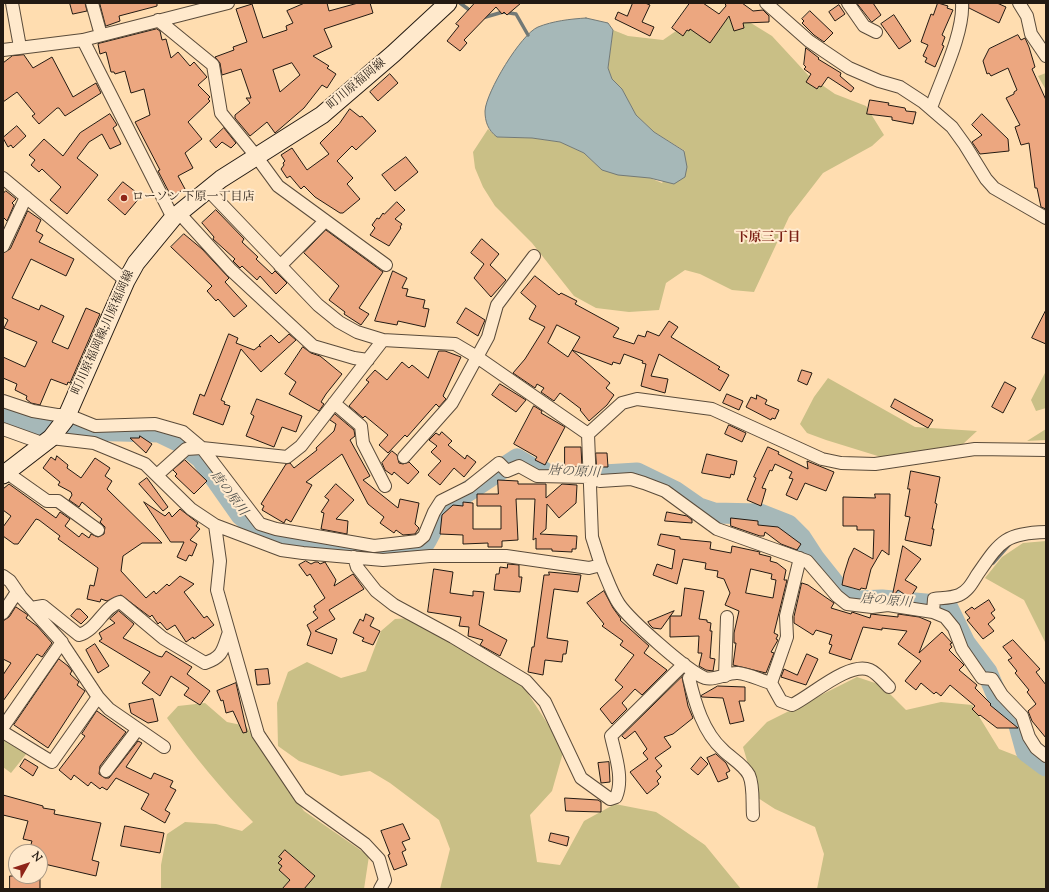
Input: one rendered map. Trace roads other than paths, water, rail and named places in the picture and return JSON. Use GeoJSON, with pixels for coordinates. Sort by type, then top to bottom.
{"type":"FeatureCollection","features":[{"type":"Feature","properties":{"kind":"main road","name":"町川原福岡線"},"geometry":{"type":"LineString","coordinates":[[256,156],[322,115],[393,54],[448,3]]}},
{"type":"Feature","properties":{"kind":"main road","name":"町川原福岡線;川原福岡線"},"geometry":{"type":"LineString","coordinates":[[47,441],[66,418],[126,281],[136,263],[176,216],[220,179],[256,156]]}},
{"type":"Feature","properties":{"kind":"main road"},"geometry":{"type":"LineString","coordinates":[[5,473],[47,441]]}},
{"type":"Feature","properties":{"kind":"street"},"geometry":{"type":"LineString","coordinates":[[12,3],[20,47]]}},
{"type":"Feature","properties":{"kind":"street"},"geometry":{"type":"LineString","coordinates":[[92,3],[101,35]]}},
{"type":"Feature","properties":{"kind":"street"},"geometry":{"type":"LineString","coordinates":[[3,50],[83,40],[228,3]]}},
{"type":"Feature","properties":{"kind":"street"},"geometry":{"type":"LineString","coordinates":[[766,3],[809,41],[849,68],[879,81],[900,87],[931,108],[952,127],[966,145],[986,179],[994,188],[1046,218]]}},
{"type":"Feature","properties":{"kind":"street"},"geometry":{"type":"LineString","coordinates":[[848,3],[864,26],[876,32]]}},
{"type":"Feature","properties":{"kind":"street"},"geometry":{"type":"LineString","coordinates":[[931,108],[959,30],[963,14],[962,3]]}},
{"type":"Feature","properties":{"kind":"street"},"geometry":{"type":"LineString","coordinates":[[1019,3],[1027,16],[1031,34],[1046,56]]}},
{"type":"Feature","properties":{"kind":"street"},"geometry":{"type":"LineString","coordinates":[[158,20],[213,65],[221,113],[278,186],[386,265]]}},
{"type":"Feature","properties":{"kind":"street"},"geometry":{"type":"LineString","coordinates":[[83,40],[176,216],[231,270],[313,346],[354,358],[368,360]]}},
{"type":"Feature","properties":{"kind":"street"},"geometry":{"type":"LineString","coordinates":[[3,178],[126,281]]}},
{"type":"Feature","properties":{"kind":"street"},"geometry":{"type":"LineString","coordinates":[[208,190],[280,266],[318,304],[339,322],[357,332],[383,340],[455,344],[477,357],[588,434]]}},
{"type":"Feature","properties":{"kind":"street"},"geometry":{"type":"LineString","coordinates":[[3,246],[26,197]]}},
{"type":"Feature","properties":{"kind":"street"},"geometry":{"type":"LineString","coordinates":[[280,266],[325,221]]}},
{"type":"Feature","properties":{"kind":"street"},"geometry":{"type":"LineString","coordinates":[[404,457],[452,403],[488,337],[497,305],[534,256]]}},
{"type":"Feature","properties":{"kind":"street"},"geometry":{"type":"LineString","coordinates":[[157,475],[186,449],[202,448],[287,457],[301,446],[383,340]]}},
{"type":"Feature","properties":{"kind":"street"},"geometry":{"type":"LineString","coordinates":[[889,687],[871,670],[845,672],[792,705],[781,701],[771,683],[737,673],[715,679],[706,678],[684,664],[627,614],[618,602],[601,565],[592,537],[588,434],[622,403],[637,399],[712,408],[822,459],[841,464],[875,464],[976,449],[1046,450]]}},
{"type":"Feature","properties":{"kind":"street"},"geometry":{"type":"LineString","coordinates":[[3,401],[33,411],[57,415],[96,426],[155,424],[183,432],[202,448],[260,524],[276,529],[374,546],[418,541],[424,536],[434,512],[441,501],[503,467],[519,466],[536,476],[589,472],[600,481],[631,479],[644,483],[665,491],[717,529],[807,561],[837,596],[847,604],[872,607],[888,605],[933,612],[944,617],[954,628],[962,649],[982,678],[992,679],[1002,695],[1022,716],[1029,737],[1036,748],[1046,756]]}},
{"type":"Feature","properties":{"kind":"street"},"geometry":{"type":"LineString","coordinates":[[334,403],[361,426],[364,444],[385,486]]}},
{"type":"Feature","properties":{"kind":"street"},"geometry":{"type":"LineString","coordinates":[[3,429],[47,441],[94,443],[145,464],[191,509],[215,525],[281,550],[303,554],[383,560],[430,556],[506,556],[589,568],[601,565]]}},
{"type":"Feature","properties":{"kind":"street"},"geometry":{"type":"LineString","coordinates":[[5,473],[47,501],[58,501],[98,530]]}},
{"type":"Feature","properties":{"kind":"street"},"geometry":{"type":"LineString","coordinates":[[215,525],[220,562],[217,590],[258,734],[301,798],[365,844],[379,859],[385,880],[380,889]]}},
{"type":"Feature","properties":{"kind":"street"},"geometry":{"type":"LineString","coordinates":[[933,612],[934,599],[957,596],[968,589],[991,555],[1005,540],[1023,532],[1046,532]]}},
{"type":"Feature","properties":{"kind":"street"},"geometry":{"type":"LineString","coordinates":[[363,544],[357,558],[357,568],[376,591],[394,605],[453,637],[526,680],[545,702],[581,778],[610,799],[616,797],[619,790],[618,766],[611,736],[684,664]]}},
{"type":"Feature","properties":{"kind":"street"},"geometry":{"type":"LineString","coordinates":[[771,683],[787,637],[786,616],[800,558]]}},
{"type":"Feature","properties":{"kind":"street"},"geometry":{"type":"LineString","coordinates":[[3,576],[10,581],[17,592],[62,642],[98,697],[109,709],[137,730],[164,747]]}},
{"type":"Feature","properties":{"kind":"street"},"geometry":{"type":"LineString","coordinates":[[3,613],[17,592]]}},
{"type":"Feature","properties":{"kind":"street"},"geometry":{"type":"LineString","coordinates":[[31,608],[42,606],[79,635],[86,634],[113,604],[120,602],[163,638],[205,663],[216,660],[222,653],[229,632]]}},
{"type":"Feature","properties":{"kind":"street"},"geometry":{"type":"LineString","coordinates":[[725,676],[727,617]]}},
{"type":"Feature","properties":{"kind":"street"},"geometry":{"type":"LineString","coordinates":[[3,727],[62,642]]}},
{"type":"Feature","properties":{"kind":"street"},"geometry":{"type":"LineString","coordinates":[[696,673],[689,678],[694,701],[704,723],[716,742],[749,775],[753,815]]}},
{"type":"Feature","properties":{"kind":"street"},"geometry":{"type":"LineString","coordinates":[[3,732],[52,762],[98,697]]}},
{"type":"Feature","properties":{"kind":"street"},"geometry":{"type":"LineString","coordinates":[[106,771],[137,730]]}},
{"type":"Feature","properties":{"kind":"waterway"},"geometry":{"type":"LineString","coordinates":[[460,3],[472,12]]}},
{"type":"Feature","properties":{"kind":"waterway"},"geometry":{"type":"LineString","coordinates":[[482,18],[503,12],[516,14],[528,35]]}},
{"type":"Feature","properties":{"kind":"waterway","name":"唐の原川"},"geometry":{"type":"LineString","coordinates":[[3,413],[33,424],[81,430],[159,432],[182,443],[201,458],[241,515],[254,526],[272,535],[338,547],[380,552],[421,548],[428,538],[444,507],[517,459],[539,472],[544,472]]}},
{"type":"Feature","properties":{"kind":"waterway","name":"唐の原川"},"geometry":{"type":"LineString","coordinates":[[604,475],[637,473],[676,492],[699,508],[714,513],[760,514],[788,525],[801,538],[814,558],[845,597],[859,601],[882,600],[947,606],[965,643],[987,672],[998,698],[1014,715],[1018,722],[1026,751],[1046,766]]}},
{"type":"Feature","properties":{"kind":"waterway"},"geometry":{"type":"LineString","coordinates":[[993,563],[1009,545]]}},
{"type":"Feature","properties":{"kind":"waterway"},"geometry":{"type":"LineString","coordinates":[[947,606],[956,601]]}},
{"type":"Feature","properties":{"kind":"place","name":"ローソン 下原一丁目店"},"geometry":{"type":"Point","coordinates":[124,198]}},
{"type":"Feature","properties":{"kind":"district","name":"下原三丁目"},"geometry":{"type":"Point","coordinates":[768,239]}}]}
